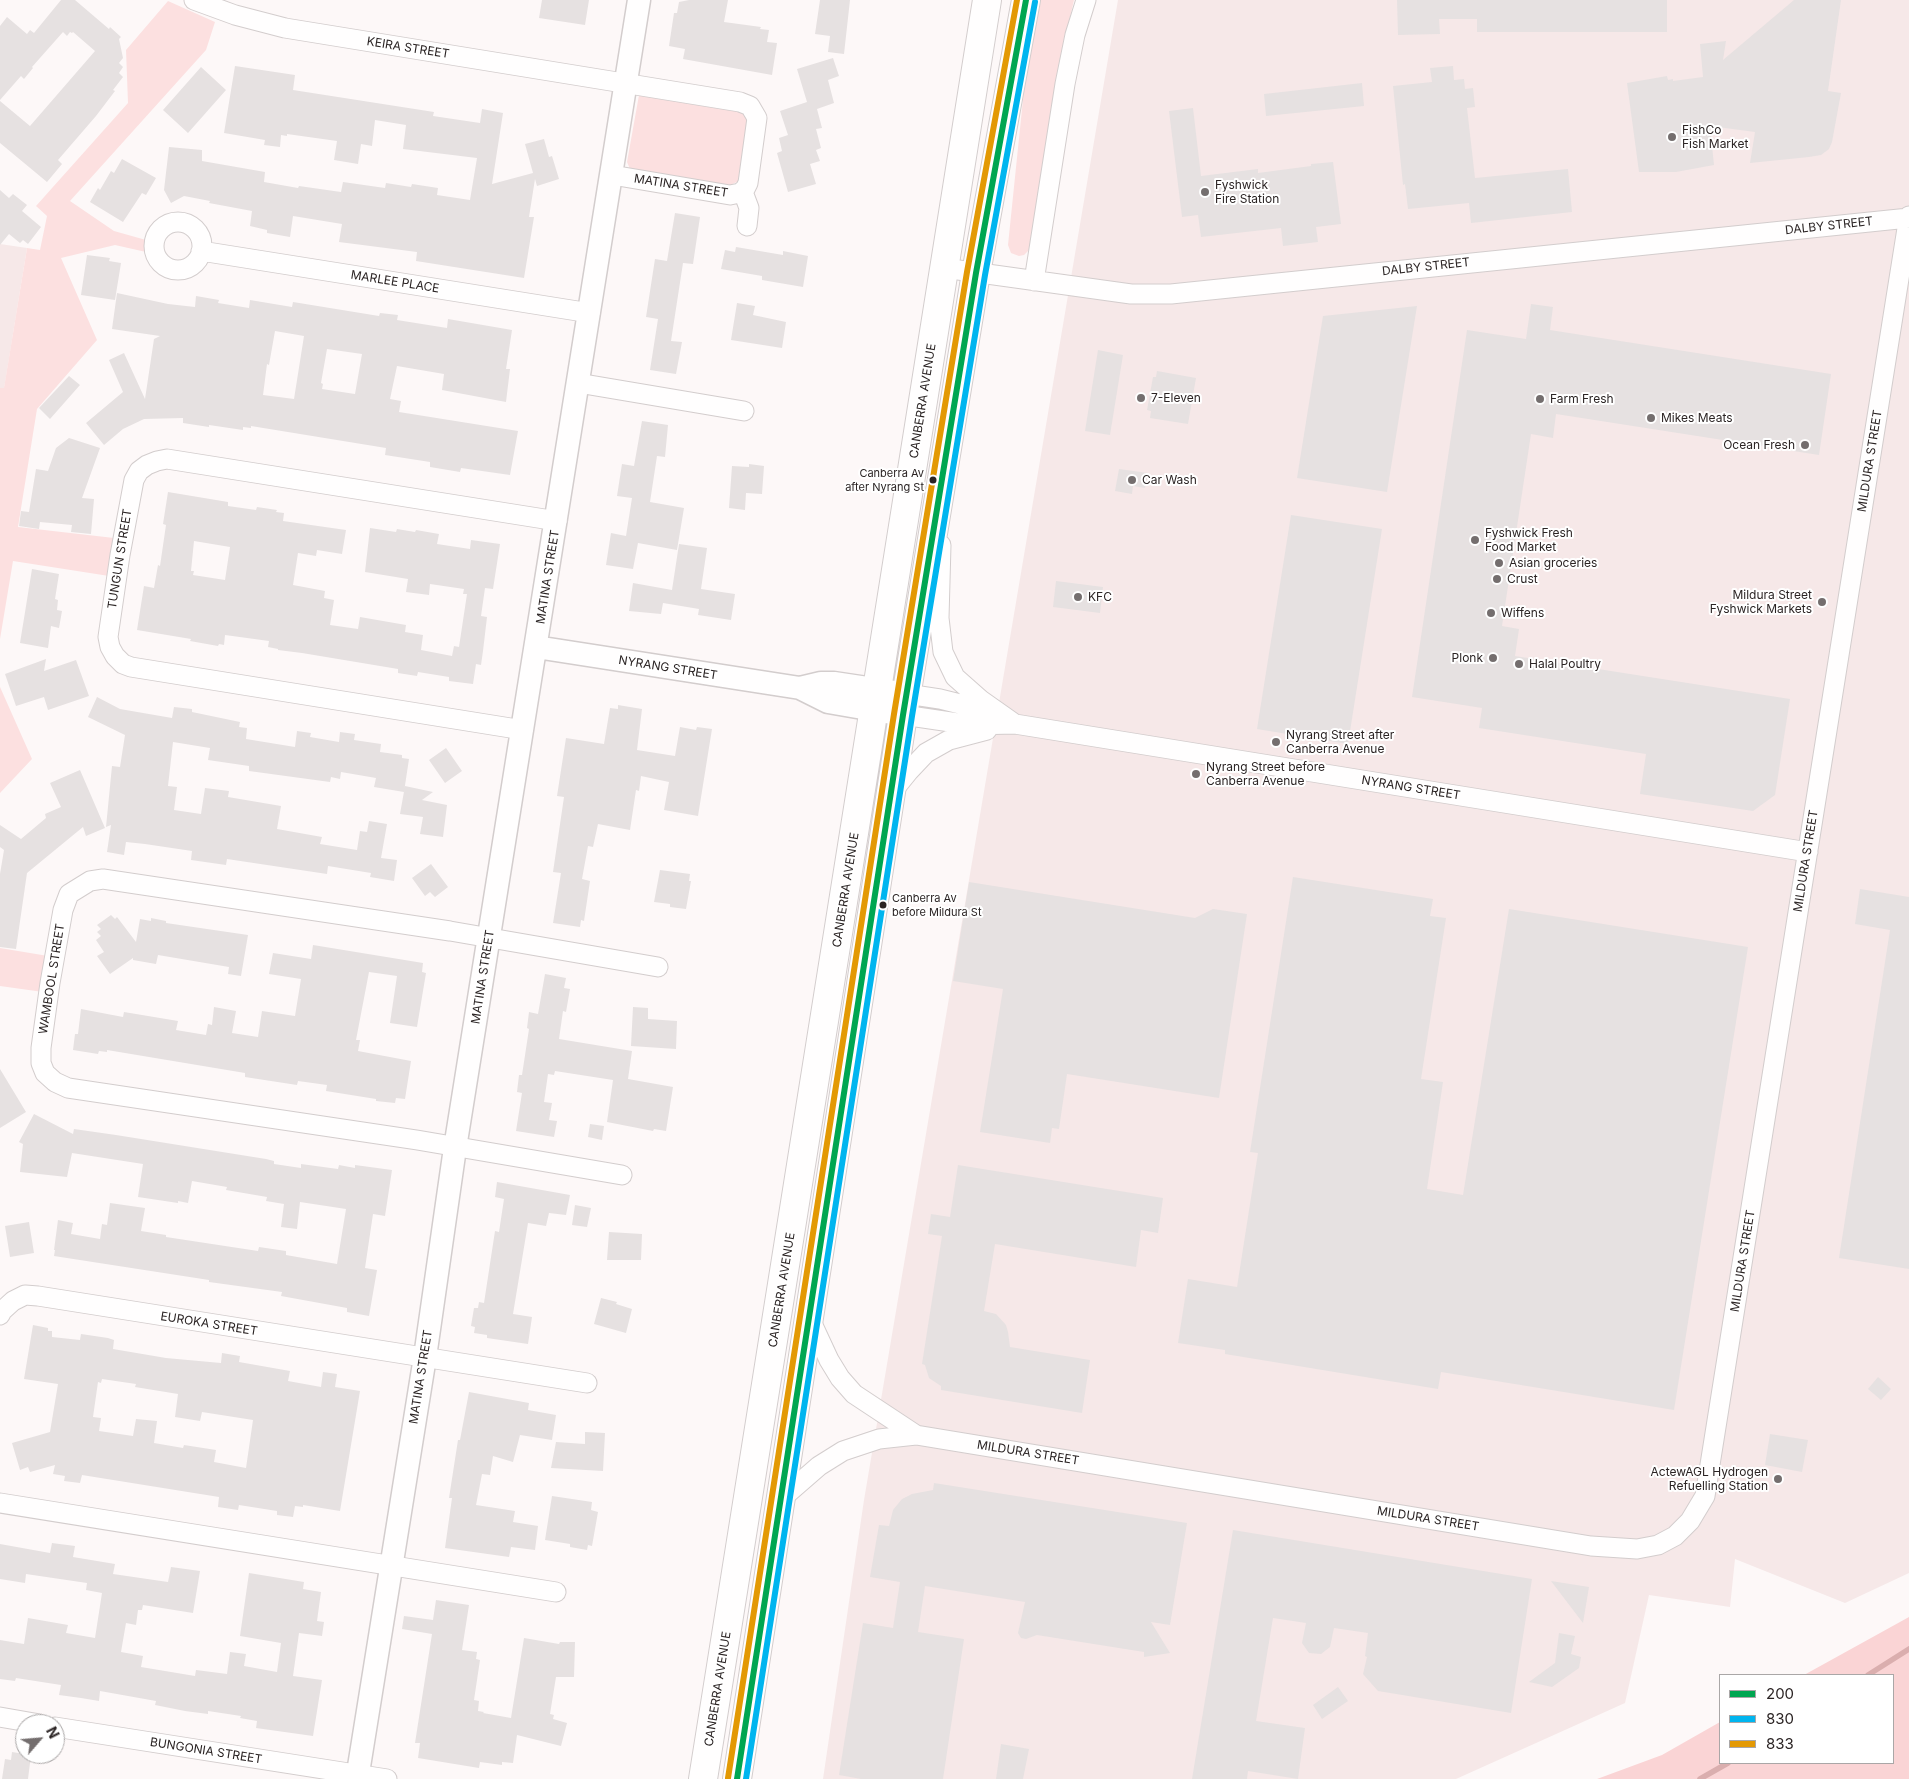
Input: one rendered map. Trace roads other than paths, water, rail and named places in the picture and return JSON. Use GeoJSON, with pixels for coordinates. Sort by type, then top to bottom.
{"type":"FeatureCollection","features":[{"type":"Feature","properties":{"kind":"highway","name":"CANBERRA AVENUE"},"geometry":{"type":"LineString","coordinates":[[703,1779],[986,0]]}},
{"type":"Feature","properties":{"kind":"highway"},"geometry":{"type":"LineString","coordinates":[[737,1779],[905,705],[976,273],[1026,0]]}},
{"type":"Feature","properties":{"kind":"street","name":"KEIRA STREET"},"geometry":{"type":"LineString","coordinates":[[194,0],[235,15],[276,26],[626,83]]}},
{"type":"Feature","properties":{"kind":"street","name":"MATINA STREET"},"geometry":{"type":"LineString","coordinates":[[357,1777],[639,0]]}},
{"type":"Feature","properties":{"kind":"street"},"geometry":{"type":"LineString","coordinates":[[1034,281],[1065,84],[1075,36],[1086,0]]}},
{"type":"Feature","properties":{"kind":"street","name":"MATINA STREET"},"geometry":{"type":"LineString","coordinates":[[612,175],[730,195],[743,192],[748,183],[758,122],[750,106],[740,102],[626,83]]}},
{"type":"Feature","properties":{"kind":"street"},"geometry":{"type":"LineString","coordinates":[[743,192],[749,208],[747,226]]}},
{"type":"Feature","properties":{"kind":"street","name":"DALBY STREET"},"geometry":{"type":"LineString","coordinates":[[944,268],[1131,294],[1171,294],[1909,217]]}},
{"type":"Feature","properties":{"kind":"street","name":"MILDURA STREET"},"geometry":{"type":"LineString","coordinates":[[781,1498],[819,1466],[843,1451],[879,1439],[916,1434],[1591,1546],[1637,1549],[1658,1545],[1675,1536],[1690,1521],[1705,1496],[1909,217]]}},
{"type":"Feature","properties":{"kind":"street","name":"MARLEE PLACE"},"geometry":{"type":"LineString","coordinates":[[201,251],[590,313]]}},
{"type":"Feature","properties":{"kind":"street"},"geometry":{"type":"LineString","coordinates":[[578,384],[744,410]]}},
{"type":"Feature","properties":{"kind":"street","name":"TUNGUN STREET"},"geometry":{"type":"LineString","coordinates":[[523,730],[130,668],[115,656],[108,637],[120,555],[134,480],[139,471],[147,465],[157,460],[168,459],[557,521]]}},
{"type":"Feature","properties":{"kind":"street"},"geometry":{"type":"LineString","coordinates":[[940,493],[941,586],[939,618],[944,652],[955,677],[980,700],[1015,724]]}},
{"type":"Feature","properties":{"kind":"street","name":"NYRANG STREET"},"geometry":{"type":"LineString","coordinates":[[536,647],[800,688],[828,702],[876,700],[905,705],[940,699],[972,707],[1015,724],[1808,852]]}},
{"type":"Feature","properties":{"kind":"street"},"geometry":{"type":"LineString","coordinates":[[891,793],[926,753],[949,740],[1015,724]]}},
{"type":"Feature","properties":{"kind":"street","name":"WAMBOOL STREET"},"geometry":{"type":"LineString","coordinates":[[456,1148],[408,1139],[68,1088],[55,1082],[45,1073],[41,1063],[41,1048],[50,983],[63,910],[69,894],[90,881],[103,878],[489,939]]}},
{"type":"Feature","properties":{"kind":"street"},"geometry":{"type":"LineString","coordinates":[[489,939],[658,967]]}},
{"type":"Feature","properties":{"kind":"street"},"geometry":{"type":"LineString","coordinates":[[456,1148],[622,1176]]}},
{"type":"Feature","properties":{"kind":"street","name":"EUROKA STREET"},"geometry":{"type":"LineString","coordinates":[[0,1315],[12,1301],[25,1295],[38,1296],[587,1383]]}},
{"type":"Feature","properties":{"kind":"street","name":"MILDURA STREET"},"geometry":{"type":"LineString","coordinates":[[809,1317],[829,1360],[840,1378],[854,1394],[916,1434]]}},
{"type":"Feature","properties":{"kind":"street"},"geometry":{"type":"LineString","coordinates":[[0,1503],[556,1592]]}},
{"type":"Feature","properties":{"kind":"street"},"geometry":{"type":"LineString","coordinates":[[0,1717],[15,1720]]}},
{"type":"Feature","properties":{"kind":"street","name":"BUNGONIA STREET"},"geometry":{"type":"LineString","coordinates":[[65,1728],[357,1777],[387,1779]]}},
{"type":"Feature","properties":{"kind":"waterway"},"geometry":{"type":"LineString","coordinates":[[1870,1674],[1909,1649]]}},
{"type":"Feature","properties":{"kind":"waterway"},"geometry":{"type":"LineString","coordinates":[[1700,1779],[1726,1764]]}},
{"type":"Feature","properties":{"kind":"place","name":"FishCo Fish Market"},"geometry":{"type":"Point","coordinates":[1672,137]}},
{"type":"Feature","properties":{"kind":"place","name":"Fyshwick Fire Station"},"geometry":{"type":"Point","coordinates":[1205,192]}},
{"type":"Feature","properties":{"kind":"place","name":"7-Eleven"},"geometry":{"type":"Point","coordinates":[1141,398]}},
{"type":"Feature","properties":{"kind":"place","name":"Farm Fresh"},"geometry":{"type":"Point","coordinates":[1540,399]}},
{"type":"Feature","properties":{"kind":"place","name":"Mikes Meats"},"geometry":{"type":"Point","coordinates":[1651,418]}},
{"type":"Feature","properties":{"kind":"place","name":"Ocean Fresh"},"geometry":{"type":"Point","coordinates":[1805,445]}},
{"type":"Feature","properties":{"kind":"place","name":"Canberra Av after Nyrang St"},"geometry":{"type":"Point","coordinates":[933,480]}},
{"type":"Feature","properties":{"kind":"place","name":"Car Wash"},"geometry":{"type":"Point","coordinates":[1132,480]}},
{"type":"Feature","properties":{"kind":"place","name":"Fyshwick Fresh Food Market"},"geometry":{"type":"Point","coordinates":[1475,540]}},
{"type":"Feature","properties":{"kind":"place","name":"Asian groceries"},"geometry":{"type":"Point","coordinates":[1499,563]}},
{"type":"Feature","properties":{"kind":"place","name":"Crust"},"geometry":{"type":"Point","coordinates":[1497,579]}},
{"type":"Feature","properties":{"kind":"place","name":"KFC"},"geometry":{"type":"Point","coordinates":[1078,597]}},
{"type":"Feature","properties":{"kind":"place","name":"Mildura Street Fyshwick Markets"},"geometry":{"type":"Point","coordinates":[1822,602]}},
{"type":"Feature","properties":{"kind":"place","name":"Wiffens"},"geometry":{"type":"Point","coordinates":[1491,613]}},
{"type":"Feature","properties":{"kind":"place","name":"Plonk"},"geometry":{"type":"Point","coordinates":[1493,658]}},
{"type":"Feature","properties":{"kind":"place","name":"Halal Poultry"},"geometry":{"type":"Point","coordinates":[1519,664]}},
{"type":"Feature","properties":{"kind":"place","name":"Nyrang Street after Canberra Avenue"},"geometry":{"type":"Point","coordinates":[1276,742]}},
{"type":"Feature","properties":{"kind":"place","name":"Nyrang Street before Canberra Avenue"},"geometry":{"type":"Point","coordinates":[1196,774]}},
{"type":"Feature","properties":{"kind":"place","name":"Canberra Av before Mildura St"},"geometry":{"type":"Point","coordinates":[883,905]}},
{"type":"Feature","properties":{"kind":"place","name":"ActewAGL Hydrogen Refuelling Station"},"geometry":{"type":"Point","coordinates":[1778,1479]}}]}
